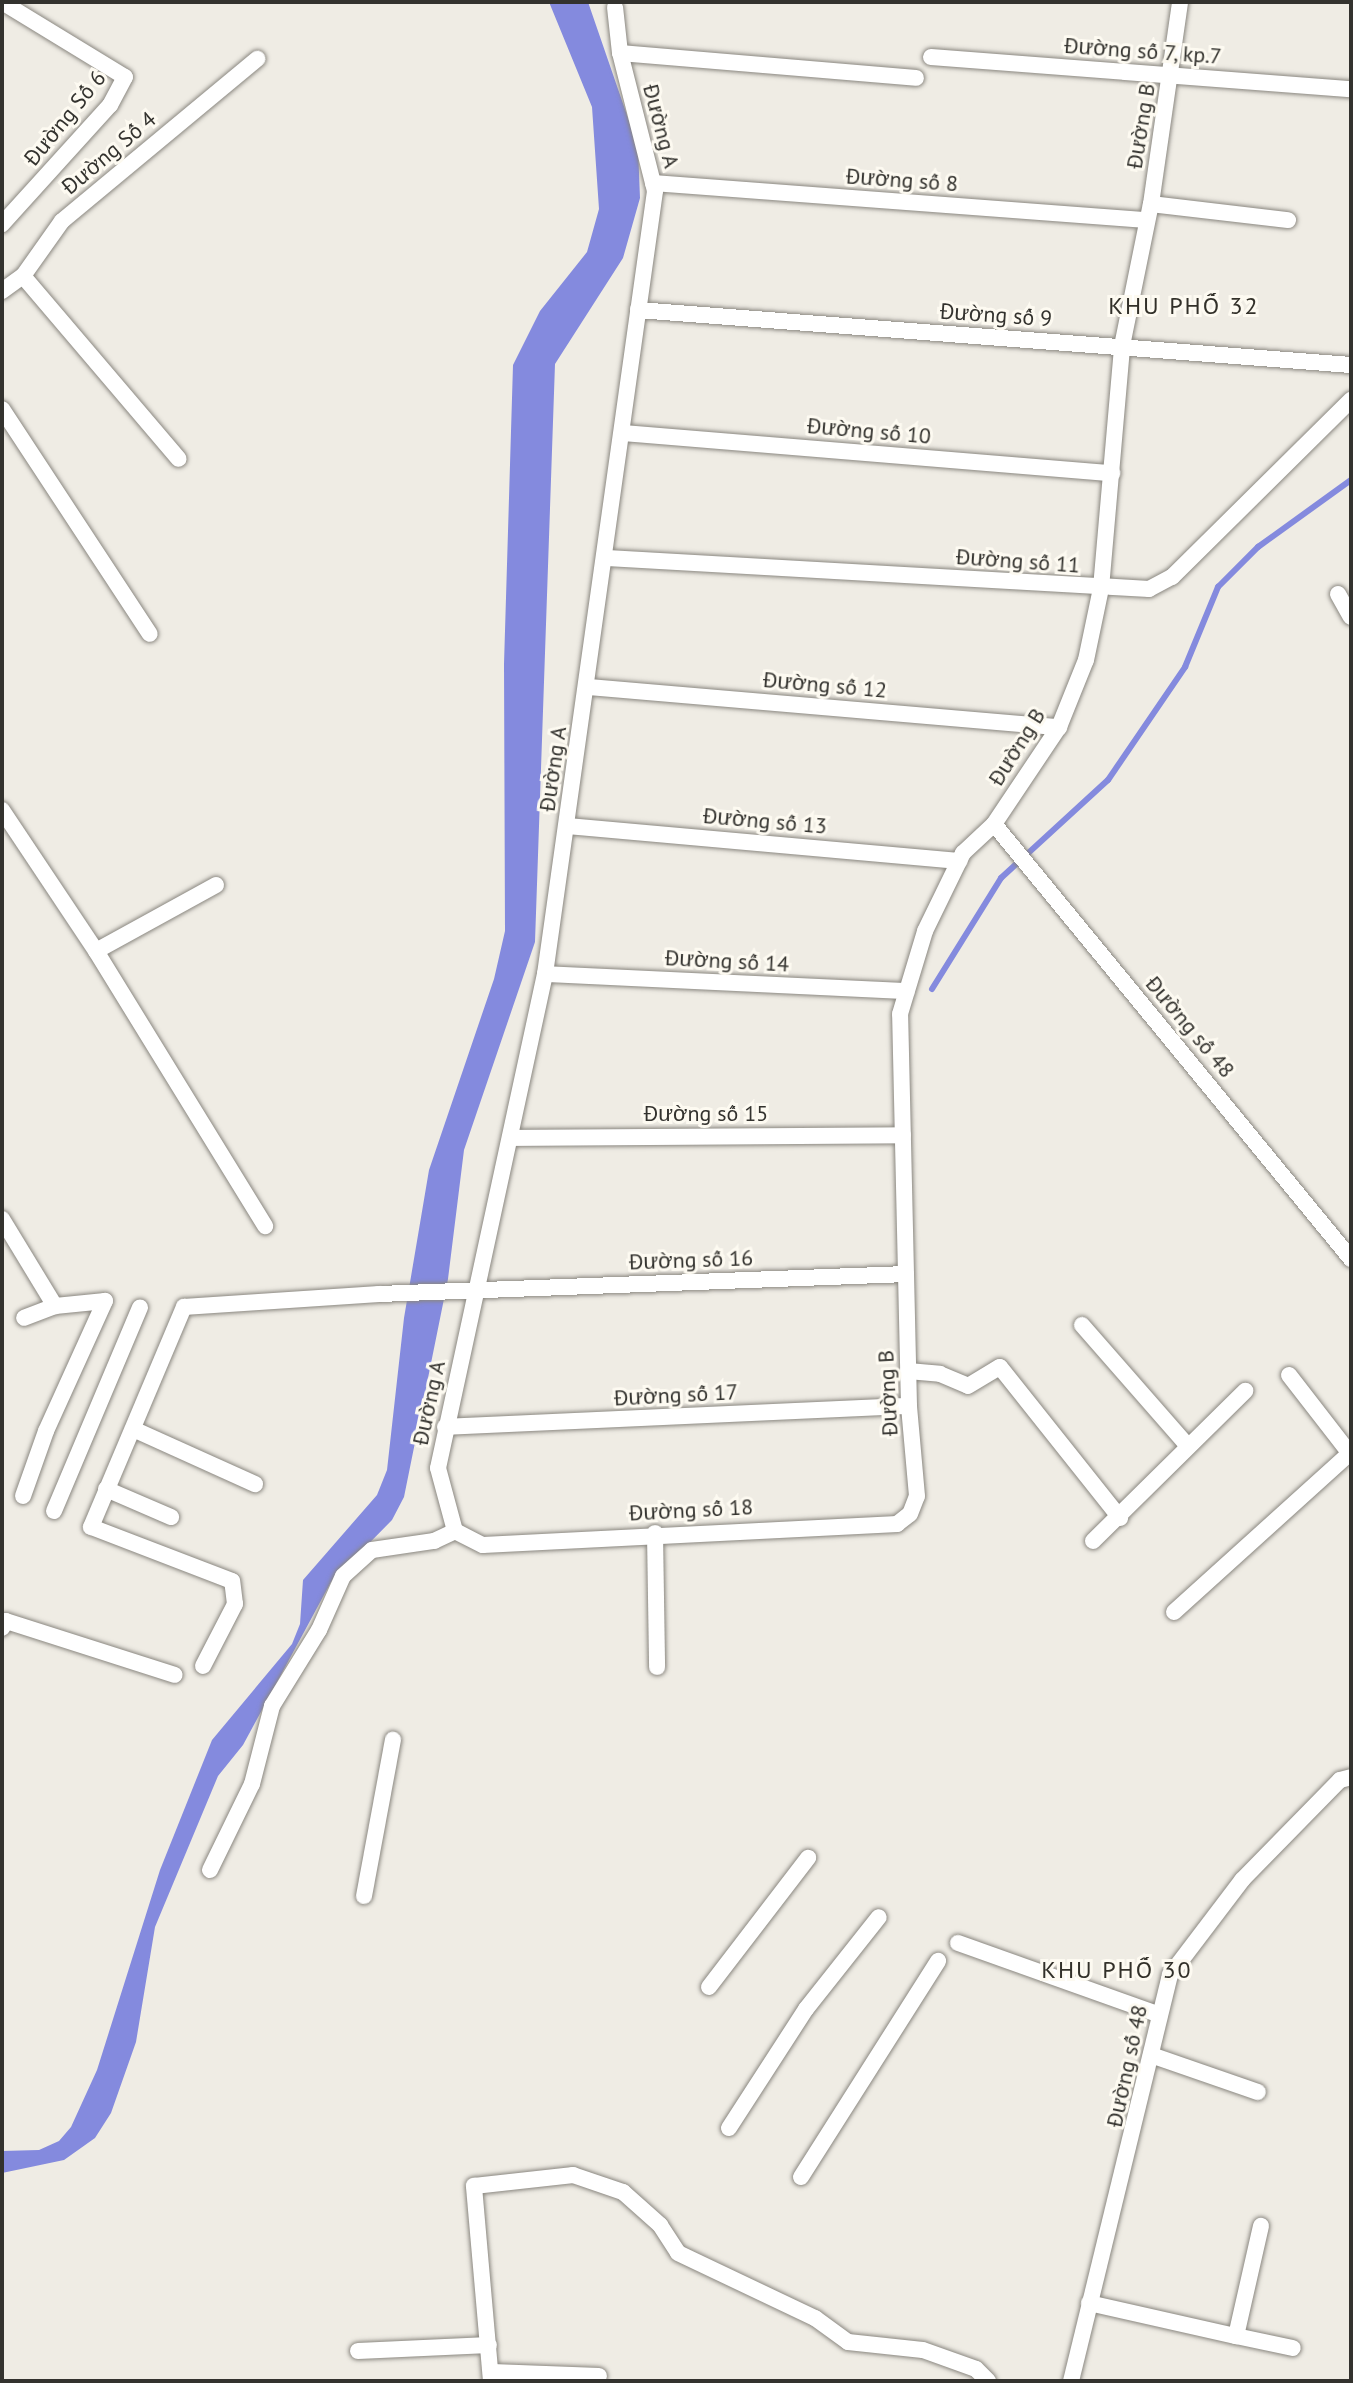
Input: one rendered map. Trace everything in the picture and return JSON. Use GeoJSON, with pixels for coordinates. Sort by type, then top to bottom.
{"type":"FeatureCollection","features":[{"type":"Feature","properties":{"kind":"street","name":"Đường Số 6"},"geometry":{"type":"LineString","coordinates":[[2,2],[124,74],[124,84],[110,105],[2,224]]}},
{"type":"Feature","properties":{"kind":"street","name":"Đường B"},"geometry":{"type":"LineString","coordinates":[[917,1496],[909,1406],[900,1014],[925,931],[959,861],[994,824],[1059,727],[1086,660],[1101,588],[1122,346],[1172,76],[1180,2]]}},
{"type":"Feature","properties":{"kind":"street","name":"Đường A"},"geometry":{"type":"LineString","coordinates":[[455,1531],[438,1468],[545,974],[607,558],[653,183],[620,53],[615,7]]}},
{"type":"Feature","properties":{"kind":"street"},"geometry":{"type":"LineString","coordinates":[[620,53],[916,78]]}},
{"type":"Feature","properties":{"kind":"street","name":"Đường số 7, kp.7"},"geometry":{"type":"LineString","coordinates":[[931,57],[1351,89]]}},
{"type":"Feature","properties":{"kind":"street","name":"Đường Số 4"},"geometry":{"type":"LineString","coordinates":[[2,291],[23,276],[62,221],[257,59]]}},
{"type":"Feature","properties":{"kind":"street","name":"Đường số 8"},"geometry":{"type":"LineString","coordinates":[[653,183],[1288,220]]}},
{"type":"Feature","properties":{"kind":"street"},"geometry":{"type":"LineString","coordinates":[[23,276],[179,459]]}},
{"type":"Feature","properties":{"kind":"street","name":"Đường số 9"},"geometry":{"type":"LineString","coordinates":[[638,310],[1351,365]]}},
{"type":"Feature","properties":{"kind":"street","name":"Đường số 11"},"geometry":{"type":"LineString","coordinates":[[607,558],[1149,589],[1172,577],[1351,400]]}},
{"type":"Feature","properties":{"kind":"street"},"geometry":{"type":"LineString","coordinates":[[2,409],[150,634]]}},
{"type":"Feature","properties":{"kind":"street","name":"Đường số 10"},"geometry":{"type":"LineString","coordinates":[[622,433],[1112,473]]}},
{"type":"Feature","properties":{"kind":"street"},"geometry":{"type":"LineString","coordinates":[[1338,594],[1351,617]]}},
{"type":"Feature","properties":{"kind":"street","name":"Đường số 12"},"geometry":{"type":"LineString","coordinates":[[588,687],[1059,727]]}},
{"type":"Feature","properties":{"kind":"street"},"geometry":{"type":"LineString","coordinates":[[2,810],[96,951],[265,1226]]}},
{"type":"Feature","properties":{"kind":"street","name":"Đường số 48"},"geometry":{"type":"LineString","coordinates":[[994,824],[1351,1259]]}},
{"type":"Feature","properties":{"kind":"street","name":"Đường số 13"},"geometry":{"type":"LineString","coordinates":[[567,826],[959,861]]}},
{"type":"Feature","properties":{"kind":"street"},"geometry":{"type":"LineString","coordinates":[[96,951],[216,885]]}},
{"type":"Feature","properties":{"kind":"street","name":"Đường số 14"},"geometry":{"type":"LineString","coordinates":[[545,974],[907,991]]}},
{"type":"Feature","properties":{"kind":"street","name":"Đường số 15"},"geometry":{"type":"LineString","coordinates":[[510,1138],[903,1135]]}},
{"type":"Feature","properties":{"kind":"street"},"geometry":{"type":"LineString","coordinates":[[2,1219],[55,1306]]}},
{"type":"Feature","properties":{"kind":"street","name":"Đường số 16"},"geometry":{"type":"LineString","coordinates":[[133,1429],[184,1307],[379,1294],[906,1274]]}},
{"type":"Feature","properties":{"kind":"street"},"geometry":{"type":"LineString","coordinates":[[23,1496],[46,1431],[105,1301],[55,1306],[24,1318]]}},
{"type":"Feature","properties":{"kind":"street"},"geometry":{"type":"LineString","coordinates":[[54,1511],[140,1307]]}},
{"type":"Feature","properties":{"kind":"street"},"geometry":{"type":"LineString","coordinates":[[1082,1325],[1187,1445]]}},
{"type":"Feature","properties":{"kind":"street"},"geometry":{"type":"LineString","coordinates":[[908,1371],[940,1374],[968,1386],[1000,1367],[1120,1518]]}},
{"type":"Feature","properties":{"kind":"street"},"geometry":{"type":"LineString","coordinates":[[1174,1612],[1350,1454],[1289,1375]]}},
{"type":"Feature","properties":{"kind":"street"},"geometry":{"type":"LineString","coordinates":[[1093,1541],[1120,1518],[1187,1445],[1245,1391]]}},
{"type":"Feature","properties":{"kind":"street","name":"Đường số 17"},"geometry":{"type":"LineString","coordinates":[[445,1427],[909,1406]]}},
{"type":"Feature","properties":{"kind":"street"},"geometry":{"type":"LineString","coordinates":[[203,1666],[235,1604],[235,1587],[186,1562],[93,1531],[106,1489],[133,1429],[255,1484]]}},
{"type":"Feature","properties":{"kind":"street"},"geometry":{"type":"LineString","coordinates":[[106,1489],[171,1517]]}},
{"type":"Feature","properties":{"kind":"street","name":"Đường số 18"},"geometry":{"type":"LineString","coordinates":[[455,1531],[483,1545],[655,1533],[897,1524],[910,1514],[917,1496]]}},
{"type":"Feature","properties":{"kind":"street"},"geometry":{"type":"LineString","coordinates":[[210,1870],[252,1784],[272,1706],[319,1630],[343,1576],[372,1550],[434,1541],[455,1531]]}},
{"type":"Feature","properties":{"kind":"street"},"geometry":{"type":"LineString","coordinates":[[655,1533],[657,1667]]}},
{"type":"Feature","properties":{"kind":"street"},"geometry":{"type":"LineString","coordinates":[[2,1628],[6,1621],[175,1675]]}},
{"type":"Feature","properties":{"kind":"street"},"geometry":{"type":"LineString","coordinates":[[364,1896],[393,1740]]}},
{"type":"Feature","properties":{"kind":"street","name":"Đường số 48"},"geometry":{"type":"LineString","coordinates":[[1071,2381],[1170,1975],[1242,1880],[1340,1780],[1351,1777]]}},
{"type":"Feature","properties":{"kind":"street"},"geometry":{"type":"LineString","coordinates":[[709,1987],[808,1858]]}},
{"type":"Feature","properties":{"kind":"street"},"geometry":{"type":"LineString","coordinates":[[729,2128],[806,2009],[879,1917]]}},
{"type":"Feature","properties":{"kind":"street"},"geometry":{"type":"LineString","coordinates":[[958,1943],[1160,2015]]}},
{"type":"Feature","properties":{"kind":"street"},"geometry":{"type":"LineString","coordinates":[[801,2177],[938,1961]]}},
{"type":"Feature","properties":{"kind":"street"},"geometry":{"type":"LineString","coordinates":[[1151,2055],[1258,2092]]}},
{"type":"Feature","properties":{"kind":"street"},"geometry":{"type":"LineString","coordinates":[[599,2376],[492,2376],[474,2186],[573,2175],[623,2192],[660,2225],[678,2253],[815,2318],[848,2342],[923,2350],[976,2369],[988,2381]]}},
{"type":"Feature","properties":{"kind":"street"},"geometry":{"type":"LineString","coordinates":[[1236,2336],[1261,2226]]}},
{"type":"Feature","properties":{"kind":"street"},"geometry":{"type":"LineString","coordinates":[[1089,2303],[1293,2348]]}},
{"type":"Feature","properties":{"kind":"street"},"geometry":{"type":"LineString","coordinates":[[358,2351],[489,2345]]}},
{"type":"Feature","properties":{"kind":"water"},"geometry":{"type":"Polygon","coordinates":[[[549,2],[588,2],[638,147],[640,198],[623,258],[555,364],[535,942],[464,1150],[448,1279],[404,1497],[392,1520],[331,1582],[243,1745],[218,1776],[155,1927],[136,2042],[111,2113],[95,2138],[64,2160],[2,2173],[2,2151],[39,2150],[59,2141],[71,2127],[97,2070],[160,1870],[212,1740],[292,1644],[300,1624],[303,1580],[377,1495],[387,1470],[404,1318],[429,1170],[494,979],[505,931],[504,664],[513,365],[540,311],[587,252],[599,209],[592,107],[549,2]]]}},
{"type":"Feature","properties":{"kind":"waterway"},"geometry":{"type":"LineString","coordinates":[[932,989],[1001,878],[1108,780],[1185,667],[1218,587],[1258,547],[1351,480]]}},
{"type":"Feature","properties":{"kind":"district","name":"KHU PHỐ 32"},"geometry":{"type":"Point","coordinates":[1184,306]}},
{"type":"Feature","properties":{"kind":"district","name":"KHU PHỐ 30"},"geometry":{"type":"Point","coordinates":[1117,1970]}}]}
